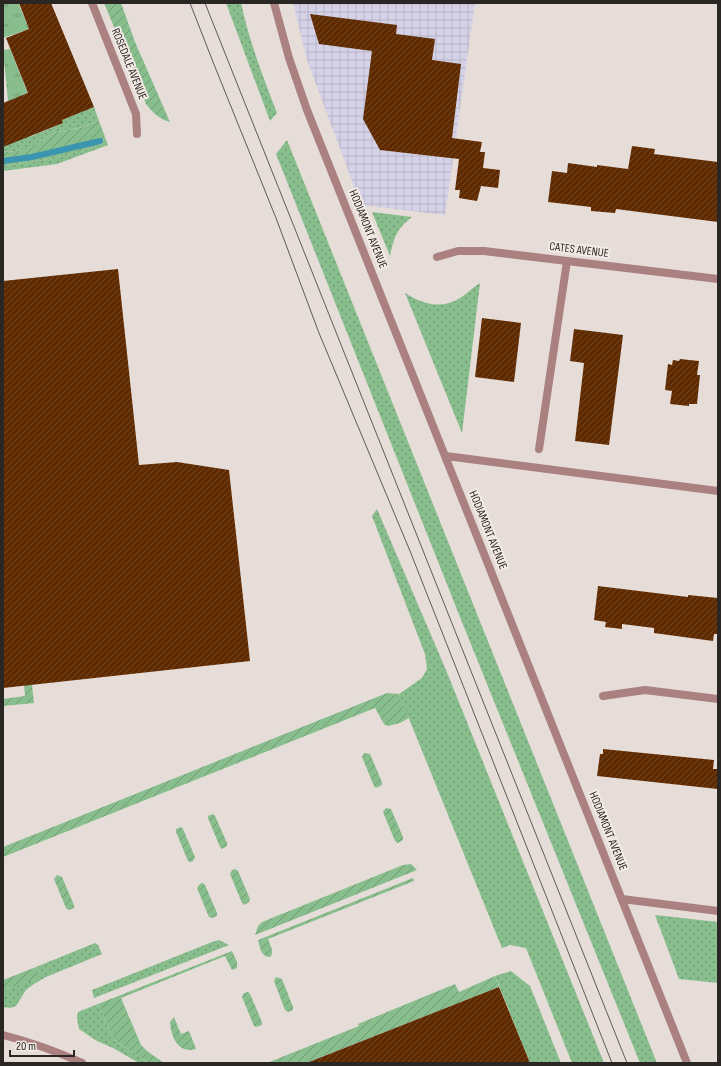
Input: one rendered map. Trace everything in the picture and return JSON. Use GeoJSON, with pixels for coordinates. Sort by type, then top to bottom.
{"type":"FeatureCollection","features":[{"type":"Feature","properties":{"kind":"street","name":"ROSEDALE AVENUE"},"geometry":{"type":"LineString","coordinates":[[92,3],[136,114],[137,134]]}},
{"type":"Feature","properties":{"kind":"street","name":"HODIAMONT AVENUE"},"geometry":{"type":"LineString","coordinates":[[274,3],[289,58],[307,110],[687,1063]]}},
{"type":"Feature","properties":{"kind":"street","name":"CATES AVENUE"},"geometry":{"type":"LineString","coordinates":[[437,257],[458,251],[484,251],[718,279]]}},
{"type":"Feature","properties":{"kind":"street"},"geometry":{"type":"LineString","coordinates":[[539,449],[567,261]]}},
{"type":"Feature","properties":{"kind":"street"},"geometry":{"type":"LineString","coordinates":[[446,456],[718,491]]}},
{"type":"Feature","properties":{"kind":"street"},"geometry":{"type":"LineString","coordinates":[[604,696],[645,690],[718,699]]}},
{"type":"Feature","properties":{"kind":"street"},"geometry":{"type":"LineString","coordinates":[[622,898],[718,911]]}},
{"type":"Feature","properties":{"kind":"street"},"geometry":{"type":"LineString","coordinates":[[3,1035],[31,1043],[82,1063]]}},
{"type":"Feature","properties":{"kind":"shaded area"},"geometry":{"type":"Polygon","coordinates":[[[293,3],[475,3],[445,215],[361,205],[307,60],[293,3]]]}},
{"type":"Feature","properties":{"kind":"green space"},"geometry":{"type":"Polygon","coordinates":[[[3,3],[23,3],[19,5],[29,29],[3,38],[3,3]]]}},
{"type":"Feature","properties":{"kind":"green space"},"geometry":{"type":"Polygon","coordinates":[[[104,3],[121,3],[135,42],[170,122],[156,115],[146,104],[104,3]]]}},
{"type":"Feature","properties":{"kind":"green space"},"geometry":{"type":"Polygon","coordinates":[[[226,3],[241,3],[252,45],[277,113],[270,121],[226,3]]]}},
{"type":"Feature","properties":{"kind":"green space"},"geometry":{"type":"Polygon","coordinates":[[[10,49],[28,94],[8,101],[3,50],[10,49]]]}},
{"type":"Feature","properties":{"kind":"green space"},"geometry":{"type":"Polygon","coordinates":[[[94,107],[99,121],[78,128],[57,132],[44,138],[27,150],[3,152],[3,146],[8,145],[8,140],[32,136],[63,123],[62,120],[94,107]]]}},
{"type":"Feature","properties":{"kind":"green space"},"geometry":{"type":"Polygon","coordinates":[[[99,121],[105,137],[102,144],[66,155],[3,166],[3,152],[27,150],[44,138],[57,132],[79,128],[99,121]]]}},
{"type":"Feature","properties":{"kind":"green space"},"geometry":{"type":"Polygon","coordinates":[[[105,137],[108,145],[57,164],[3,171],[3,166],[53,158],[102,144],[105,137]]]}},
{"type":"Feature","properties":{"kind":"green space"},"geometry":{"type":"Polygon","coordinates":[[[287,140],[657,1063],[640,1063],[462,622],[276,154],[287,140]]]}},
{"type":"Feature","properties":{"kind":"green space"},"geometry":{"type":"Polygon","coordinates":[[[372,212],[412,217],[396,234],[390,256],[372,212]]]}},
{"type":"Feature","properties":{"kind":"green space"},"geometry":{"type":"Polygon","coordinates":[[[480,283],[462,433],[405,293],[425,303],[439,305],[453,302],[480,283]]]}},
{"type":"Feature","properties":{"kind":"green space"},"geometry":{"type":"Polygon","coordinates":[[[377,509],[446,670],[604,1063],[572,1063],[526,948],[510,945],[502,948],[399,694],[422,678],[427,669],[425,654],[372,516],[377,509]]]}},
{"type":"Feature","properties":{"kind":"green space"},"geometry":{"type":"Polygon","coordinates":[[[24,685],[32,685],[34,703],[3,706],[3,699],[25,696],[24,685]]]}},
{"type":"Feature","properties":{"kind":"green space"},"geometry":{"type":"Polygon","coordinates":[[[387,693],[399,694],[409,718],[400,723],[388,726],[384,724],[375,708],[3,857],[3,847],[387,693]]]}},
{"type":"Feature","properties":{"kind":"green space"},"geometry":{"type":"Polygon","coordinates":[[[364,753],[370,754],[382,782],[382,785],[376,788],[362,757],[364,753]]]}},
{"type":"Feature","properties":{"kind":"green space"},"geometry":{"type":"Polygon","coordinates":[[[386,808],[391,809],[403,837],[403,840],[398,843],[395,841],[383,812],[386,808]]]}},
{"type":"Feature","properties":{"kind":"green space"},"geometry":{"type":"Polygon","coordinates":[[[213,814],[227,843],[227,846],[222,849],[208,818],[208,816],[213,814]]]}},
{"type":"Feature","properties":{"kind":"green space"},"geometry":{"type":"Polygon","coordinates":[[[181,827],[195,857],[193,861],[190,862],[188,861],[176,832],[176,829],[181,827]]]}},
{"type":"Feature","properties":{"kind":"green space"},"geometry":{"type":"Polygon","coordinates":[[[411,864],[417,870],[255,935],[258,926],[262,922],[403,865],[411,864]]]}},
{"type":"Feature","properties":{"kind":"green space"},"geometry":{"type":"Polygon","coordinates":[[[235,869],[238,871],[250,899],[249,902],[244,905],[230,874],[232,870],[235,869]]]}},
{"type":"Feature","properties":{"kind":"green space"},"geometry":{"type":"Polygon","coordinates":[[[57,875],[62,877],[74,908],[69,910],[66,908],[54,879],[57,875]]]}},
{"type":"Feature","properties":{"kind":"green space"},"geometry":{"type":"Polygon","coordinates":[[[413,878],[414,881],[268,939],[272,951],[270,957],[267,957],[261,951],[258,940],[413,878]]]}},
{"type":"Feature","properties":{"kind":"green space"},"geometry":{"type":"Polygon","coordinates":[[[203,883],[217,913],[217,916],[212,918],[209,917],[197,888],[203,883]]]}},
{"type":"Feature","properties":{"kind":"green space"},"geometry":{"type":"Polygon","coordinates":[[[655,915],[718,922],[718,983],[679,979],[655,915]]]}},
{"type":"Feature","properties":{"kind":"green space"},"geometry":{"type":"Polygon","coordinates":[[[219,940],[229,945],[94,998],[92,990],[219,940]]]}},
{"type":"Feature","properties":{"kind":"green space"},"geometry":{"type":"Polygon","coordinates":[[[95,943],[98,945],[102,954],[46,977],[26,990],[16,1006],[10,1008],[3,1007],[3,991],[39,977],[36,967],[95,943]]]}},
{"type":"Feature","properties":{"kind":"green space"},"geometry":{"type":"Polygon","coordinates":[[[232,951],[237,962],[237,968],[232,970],[225,956],[121,998],[141,1045],[164,1063],[149,1063],[114,1040],[98,1004],[232,951]]]}},
{"type":"Feature","properties":{"kind":"green space"},"geometry":{"type":"Polygon","coordinates":[[[36,967],[40,977],[3,991],[3,980],[36,967]]]}},
{"type":"Feature","properties":{"kind":"green space"},"geometry":{"type":"Polygon","coordinates":[[[511,971],[530,986],[561,1063],[530,1063],[495,976],[511,971]]]}},
{"type":"Feature","properties":{"kind":"green space"},"geometry":{"type":"Polygon","coordinates":[[[495,976],[499,987],[306,1063],[267,1063],[359,1026],[358,1024],[455,984],[459,992],[495,976]]]}},
{"type":"Feature","properties":{"kind":"green space"},"geometry":{"type":"Polygon","coordinates":[[[276,977],[282,979],[293,1010],[288,1012],[285,1010],[274,981],[276,977]]]}},
{"type":"Feature","properties":{"kind":"green space"},"geometry":{"type":"Polygon","coordinates":[[[248,992],[262,1022],[262,1025],[256,1027],[254,1026],[242,997],[244,993],[248,992]]]}},
{"type":"Feature","properties":{"kind":"green space"},"geometry":{"type":"Polygon","coordinates":[[[98,1004],[114,1040],[149,1063],[139,1063],[113,1048],[97,1041],[79,1029],[77,1018],[78,1012],[98,1004]]]}},
{"type":"Feature","properties":{"kind":"green space"},"geometry":{"type":"Polygon","coordinates":[[[174,1017],[181,1034],[189,1031],[196,1049],[184,1049],[177,1043],[172,1033],[170,1022],[174,1017]]]}},
{"type":"Feature","properties":{"kind":"building"},"geometry":{"type":"Polygon","coordinates":[[[19,3],[51,3],[94,107],[62,120],[63,123],[3,147],[3,103],[28,93],[6,38],[29,29],[19,3]]]}},
{"type":"Feature","properties":{"kind":"building"},"geometry":{"type":"Polygon","coordinates":[[[310,14],[397,25],[396,34],[435,39],[432,60],[461,64],[452,138],[482,142],[480,152],[485,152],[483,168],[500,170],[498,188],[481,186],[477,201],[459,198],[460,190],[455,190],[459,159],[380,150],[363,119],[372,51],[319,44],[310,14]]]}},
{"type":"Feature","properties":{"kind":"building"},"geometry":{"type":"Polygon","coordinates":[[[632,146],[655,149],[654,154],[718,162],[718,222],[616,209],[615,213],[591,211],[591,207],[548,202],[552,171],[567,173],[568,163],[628,169],[632,146]]]}},
{"type":"Feature","properties":{"kind":"building"},"geometry":{"type":"Polygon","coordinates":[[[118,269],[139,465],[177,462],[229,470],[250,661],[3,688],[3,281],[118,269]]]}},
{"type":"Feature","properties":{"kind":"building"},"geometry":{"type":"Polygon","coordinates":[[[482,318],[521,323],[514,382],[475,377],[482,318]]]}},
{"type":"Feature","properties":{"kind":"building"},"geometry":{"type":"Polygon","coordinates":[[[574,329],[623,335],[609,445],[575,441],[584,363],[570,361],[574,329]]]}},
{"type":"Feature","properties":{"kind":"building"},"geometry":{"type":"Polygon","coordinates":[[[680,359],[699,361],[697,375],[700,375],[697,404],[689,404],[689,406],[670,404],[672,391],[665,390],[668,364],[672,365],[673,360],[679,361],[680,359]]]}},
{"type":"Feature","properties":{"kind":"building"},"geometry":{"type":"Polygon","coordinates":[[[598,586],[688,597],[688,595],[718,598],[717,634],[714,634],[713,641],[654,633],[654,628],[622,624],[622,629],[605,627],[606,622],[594,620],[598,586]]]}},
{"type":"Feature","properties":{"kind":"building"},"geometry":{"type":"Polygon","coordinates":[[[603,749],[714,760],[713,769],[718,769],[718,789],[597,776],[600,754],[603,754],[603,749]]]}},
{"type":"Feature","properties":{"kind":"building"},"geometry":{"type":"Polygon","coordinates":[[[499,987],[530,1063],[309,1063],[309,1062],[499,987]]]}},
{"type":"Feature","properties":{"kind":"waterway"},"geometry":{"type":"LineString","coordinates":[[3,161],[32,157],[100,141]]}},
{"type":"Feature","properties":{"kind":"tram line"},"geometry":{"type":"LineString","coordinates":[[190,3],[276,218],[319,333],[410,551],[612,1063]]}},
{"type":"Feature","properties":{"kind":"tram line"},"geometry":{"type":"LineString","coordinates":[[205,3],[627,1063]]}}]}
